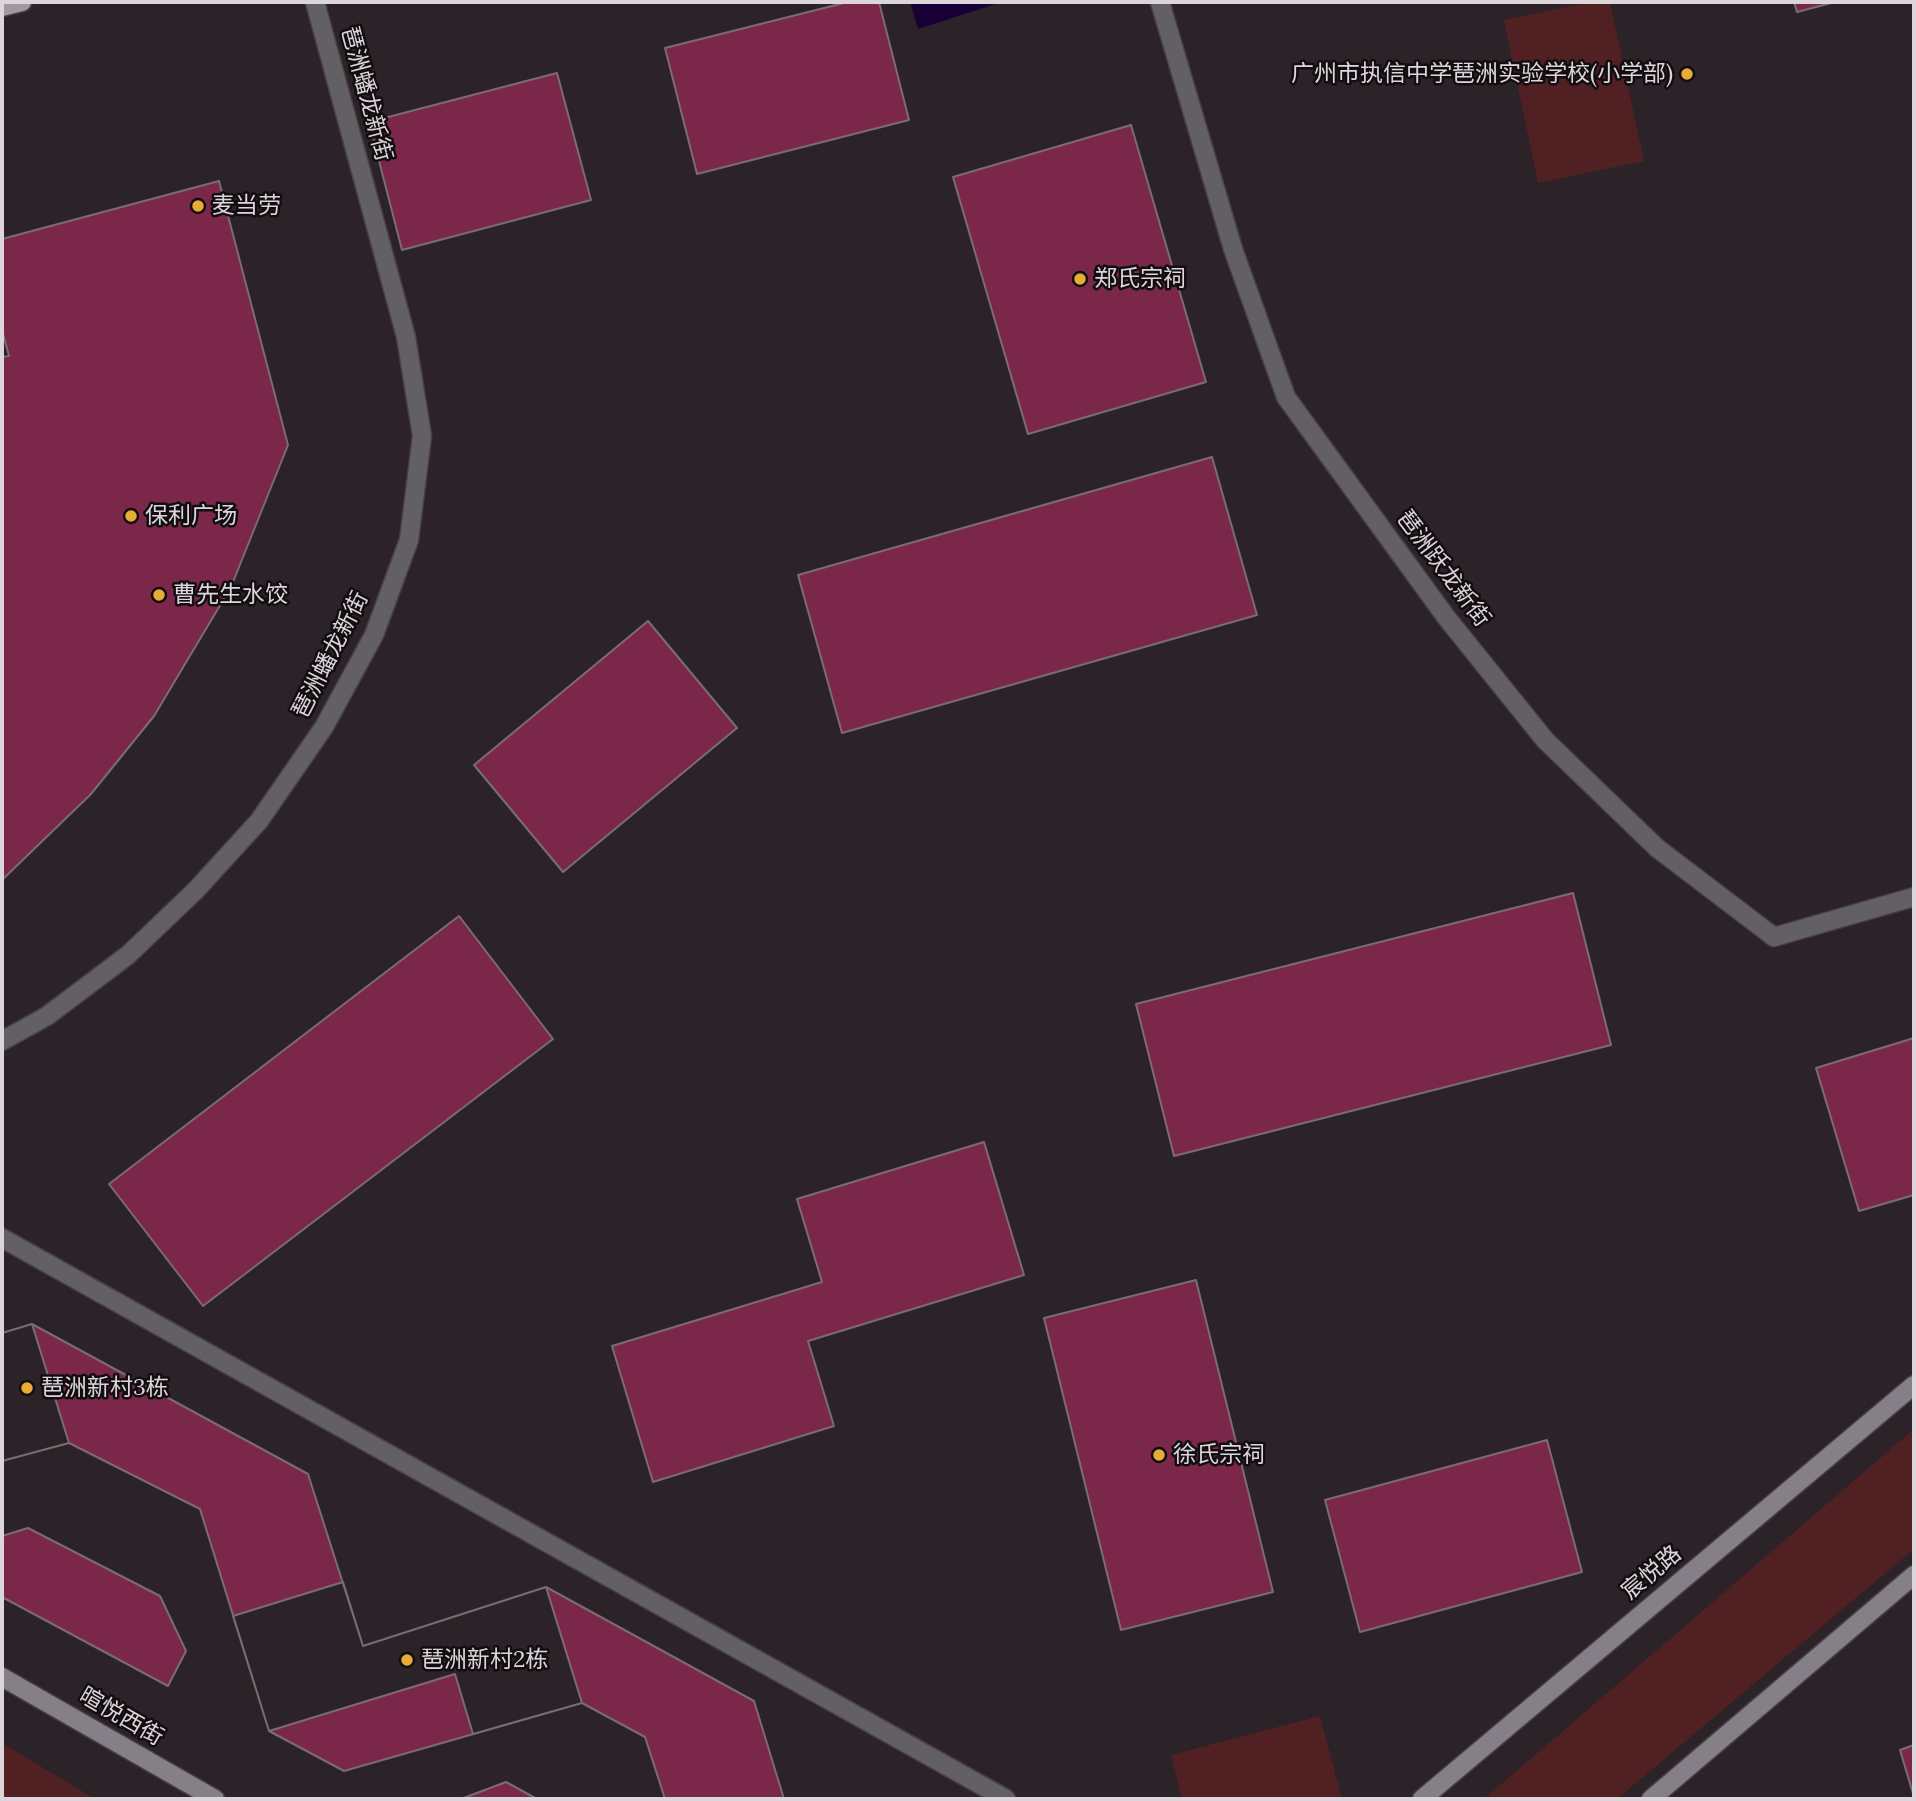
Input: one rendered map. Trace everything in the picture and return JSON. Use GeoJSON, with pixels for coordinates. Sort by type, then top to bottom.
{"type":"FeatureCollection","features":[{"type":"Feature","properties":{"kind":"main road"},"geometry":{"type":"LineString","coordinates":[[2,7],[22,2]]}},
{"type":"Feature","properties":{"kind":"street","name":"琶洲蟠龙新街"},"geometry":{"type":"LineString","coordinates":[[2,1041],[47,1016],[128,955],[196,890],[259,821],[324,727],[374,635],[410,540],[422,436],[406,337],[315,2]]}},
{"type":"Feature","properties":{"kind":"street","name":"琶洲跃龙新街"},"geometry":{"type":"LineString","coordinates":[[1160,2],[1233,248],[1286,397],[1446,617],[1545,740],[1657,848],[1774,937],[1914,897]]}},
{"type":"Feature","properties":{"kind":"street"},"geometry":{"type":"LineString","coordinates":[[2,1238],[1006,1799]]}},
{"type":"Feature","properties":{"kind":"street","name":"宸悦路"},"geometry":{"type":"LineString","coordinates":[[1422,1799],[1914,1385]]}},
{"type":"Feature","properties":{"kind":"street"},"geometry":{"type":"LineString","coordinates":[[1651,1799],[1914,1575]]}},
{"type":"Feature","properties":{"kind":"street","name":"暄悦西街"},"geometry":{"type":"LineString","coordinates":[[2,1677],[215,1799]]}},
{"type":"Feature","properties":{"kind":"shaded area"},"geometry":{"type":"Polygon","coordinates":[[[910,2],[1002,2],[918,29],[910,2]]]}},
{"type":"Feature","properties":{"kind":"shaded area"},"geometry":{"type":"Polygon","coordinates":[[[1592,2],[1610,2],[1644,161],[1538,183],[1504,20],[1592,2]]]}},
{"type":"Feature","properties":{"kind":"shaded area"},"geometry":{"type":"Polygon","coordinates":[[[1914,1429],[1914,1549],[1617,1799],[1484,1799],[1914,1429]]]}},
{"type":"Feature","properties":{"kind":"shaded area"},"geometry":{"type":"Polygon","coordinates":[[[1320,1716],[1342,1799],[1182,1799],[1171,1755],[1320,1716]]]}},
{"type":"Feature","properties":{"kind":"shaded area"},"geometry":{"type":"Polygon","coordinates":[[[2,1743],[95,1799],[2,1799],[2,1743]]]}},
{"type":"Feature","properties":{"kind":"building"},"geometry":{"type":"Polygon","coordinates":[[[848,2],[879,2],[909,120],[697,174],[665,48],[848,2]]]}},
{"type":"Feature","properties":{"kind":"building"},"geometry":{"type":"Polygon","coordinates":[[[1794,2],[1835,2],[1797,12],[1794,2]]]}},
{"type":"Feature","properties":{"kind":"building"},"geometry":{"type":"Polygon","coordinates":[[[557,73],[591,200],[402,250],[369,122],[557,73]]]}},
{"type":"Feature","properties":{"kind":"building","name":"郑氏宗祠"},"geometry":{"type":"Polygon","coordinates":[[[1131,125],[1206,382],[1028,434],[953,177],[1131,125]]]}},
{"type":"Feature","properties":{"kind":"building","name":"保利广场"},"geometry":{"type":"Polygon","coordinates":[[[219,181],[288,445],[231,587],[154,716],[91,794],[2,880],[2,357],[9,356],[2,330],[2,239],[219,181]]]}},
{"type":"Feature","properties":{"kind":"building"},"geometry":{"type":"Polygon","coordinates":[[[1212,457],[1257,615],[842,733],[798,575],[1212,457]]]}},
{"type":"Feature","properties":{"kind":"building"},"geometry":{"type":"Polygon","coordinates":[[[648,621],[737,728],[563,872],[474,765],[648,621]]]}},
{"type":"Feature","properties":{"kind":"building"},"geometry":{"type":"Polygon","coordinates":[[[1573,893],[1611,1045],[1174,1156],[1136,1004],[1573,893]]]}},
{"type":"Feature","properties":{"kind":"building"},"geometry":{"type":"Polygon","coordinates":[[[459,916],[553,1039],[203,1306],[109,1184],[459,916]]]}},
{"type":"Feature","properties":{"kind":"building"},"geometry":{"type":"Polygon","coordinates":[[[1914,1038],[1914,1195],[1859,1211],[1816,1068],[1914,1038]]]}},
{"type":"Feature","properties":{"kind":"building"},"geometry":{"type":"Polygon","coordinates":[[[984,1142],[1024,1275],[808,1341],[834,1426],[653,1482],[612,1346],[822,1282],[797,1199],[984,1142]]]}},
{"type":"Feature","properties":{"kind":"building","name":"徐氏宗祠"},"geometry":{"type":"Polygon","coordinates":[[[1196,1280],[1273,1592],[1121,1630],[1044,1318],[1196,1280]]]}},
{"type":"Feature","properties":{"kind":"building","name":"琶洲新村3栋"},"geometry":{"type":"Polygon","coordinates":[[[32,1324],[69,1443],[2,1461],[2,1333],[32,1324]]]}},
{"type":"Feature","properties":{"kind":"building"},"geometry":{"type":"Polygon","coordinates":[[[32,1324],[308,1474],[363,1646],[546,1587],[754,1701],[784,1799],[665,1799],[645,1737],[582,1703],[344,1771],[269,1731],[200,1509],[69,1443],[2,1461],[2,1333],[32,1324]]]}},
{"type":"Feature","properties":{"kind":"building"},"geometry":{"type":"Polygon","coordinates":[[[1547,1440],[1582,1572],[1360,1632],[1325,1500],[1547,1440]]]}},
{"type":"Feature","properties":{"kind":"building"},"geometry":{"type":"Polygon","coordinates":[[[28,1528],[160,1596],[186,1651],[168,1686],[2,1597],[2,1536],[28,1528]]]}},
{"type":"Feature","properties":{"kind":"building","name":"琶洲新村2栋"},"geometry":{"type":"Polygon","coordinates":[[[343,1582],[363,1646],[546,1587],[582,1703],[473,1734],[455,1674],[269,1731],[233,1616],[343,1582]]]}},
{"type":"Feature","properties":{"kind":"building"},"geometry":{"type":"Polygon","coordinates":[[[1914,1745],[1914,1797],[1900,1750],[1914,1745]]]}},
{"type":"Feature","properties":{"kind":"building"},"geometry":{"type":"Polygon","coordinates":[[[506,1782],[537,1799],[461,1799],[506,1782]]]}},
{"type":"Feature","properties":{"kind":"place","name":"广州市执信中学琶洲实验学校(小学部)"},"geometry":{"type":"Point","coordinates":[1687,74]}},
{"type":"Feature","properties":{"kind":"place","name":"麦当劳"},"geometry":{"type":"Point","coordinates":[198,206]}},
{"type":"Feature","properties":{"kind":"place","name":"郑氏宗祠"},"geometry":{"type":"Point","coordinates":[1080,279]}},
{"type":"Feature","properties":{"kind":"place","name":"保利广场"},"geometry":{"type":"Point","coordinates":[131,516]}},
{"type":"Feature","properties":{"kind":"place","name":"曹先生水饺"},"geometry":{"type":"Point","coordinates":[159,595]}},
{"type":"Feature","properties":{"kind":"place","name":"琶洲新村3栋"},"geometry":{"type":"Point","coordinates":[27,1388]}},
{"type":"Feature","properties":{"kind":"place","name":"徐氏宗祠"},"geometry":{"type":"Point","coordinates":[1159,1455]}},
{"type":"Feature","properties":{"kind":"place","name":"琶洲新村2栋"},"geometry":{"type":"Point","coordinates":[407,1660]}}]}
